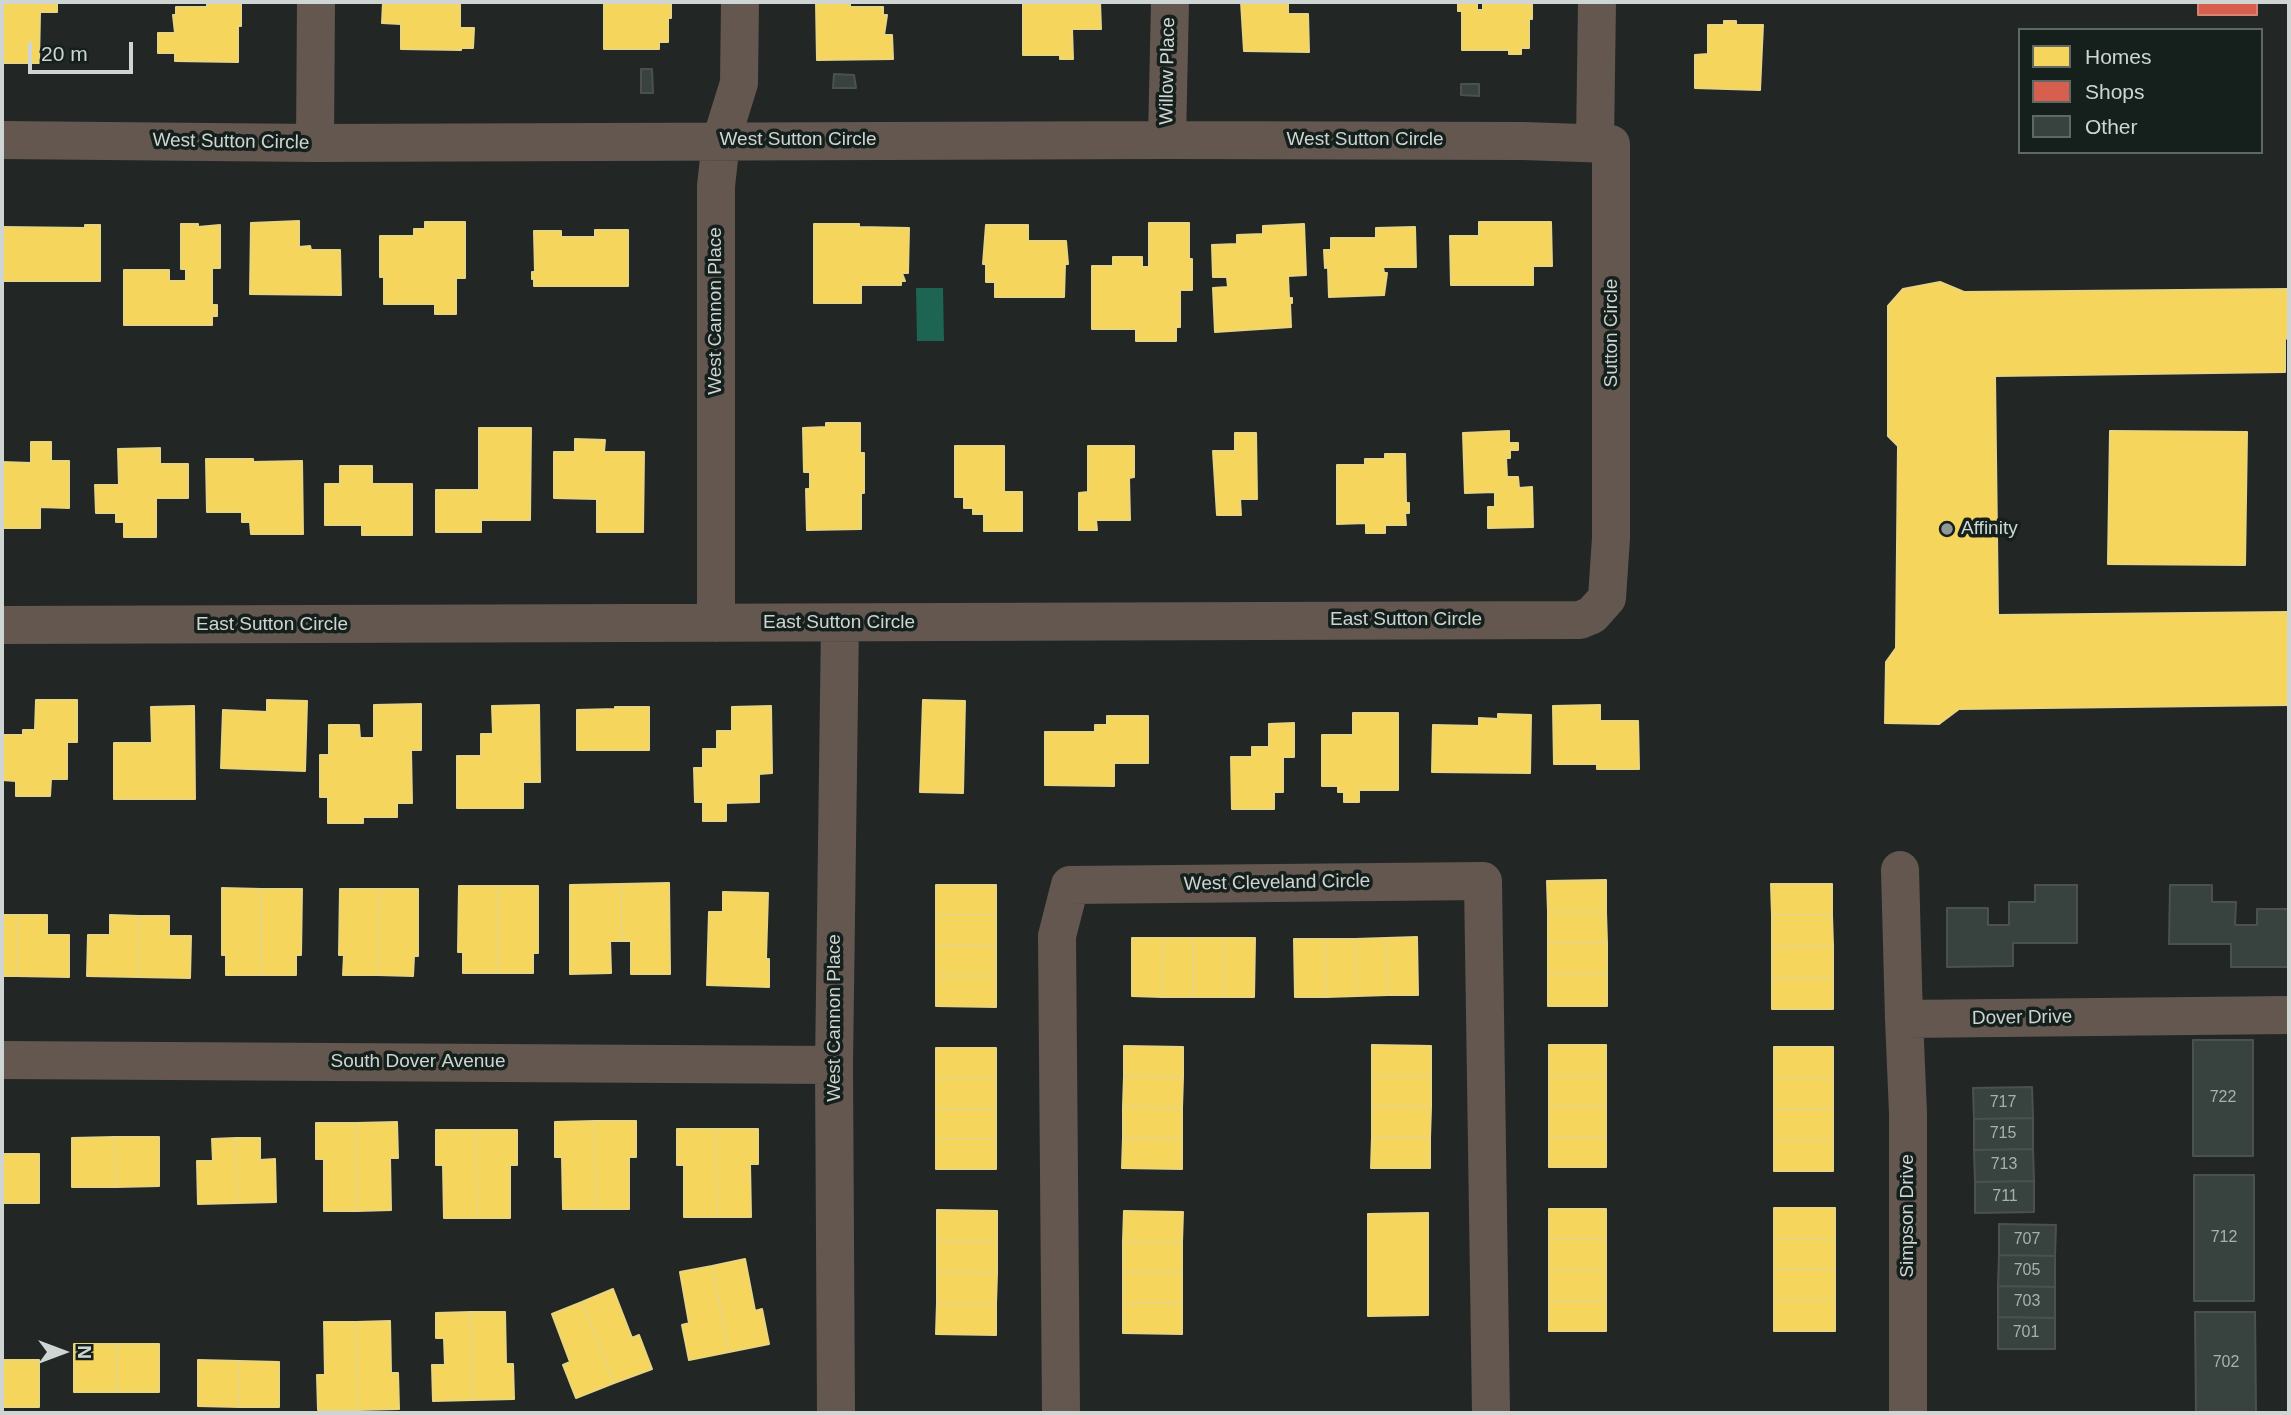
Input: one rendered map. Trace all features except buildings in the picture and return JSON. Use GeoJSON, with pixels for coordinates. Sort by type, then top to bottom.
{"type":"FeatureCollection","features":[{"type":"Feature","properties":{"kind":"street"},"geometry":{"type":"LineString","coordinates":[[315,143],[316,2]]}},
{"type":"Feature","properties":{"kind":"street","name":"West Cannon Place"},"geometry":{"type":"LineString","coordinates":[[716,623],[716,186],[721,141],[739,83],[740,2]]}},
{"type":"Feature","properties":{"kind":"street","name":"Willow Place"},"geometry":{"type":"LineString","coordinates":[[1167,140],[1170,2]]}},
{"type":"Feature","properties":{"kind":"street"},"geometry":{"type":"LineString","coordinates":[[1595,143],[1597,2]]}},
{"type":"Feature","properties":{"kind":"street","name":"West Sutton Circle"},"geometry":{"type":"LineString","coordinates":[[2,140],[315,143],[1167,140],[1595,143]]}},
{"type":"Feature","properties":{"kind":"street","name":"Sutton Circle"},"geometry":{"type":"LineString","coordinates":[[1595,143],[1611,144],[1611,538]]}},
{"type":"Feature","properties":{"kind":"street","name":"East Sutton Circle"},"geometry":{"type":"LineString","coordinates":[[2,625],[1580,620],[1592,615],[1607,598],[1611,538]]}},
{"type":"Feature","properties":{"kind":"street","name":"West Cannon Place"},"geometry":{"type":"LineString","coordinates":[[836,1413],[834,1065],[840,623]]}},
{"type":"Feature","properties":{"kind":"street"},"geometry":{"type":"LineString","coordinates":[[1900,870],[1904,1019]]}},
{"type":"Feature","properties":{"kind":"street","name":"West Cleveland Circle"},"geometry":{"type":"LineString","coordinates":[[1061,1413],[1058,936],[1070,885],[1483,881],[1491,1413]]}},
{"type":"Feature","properties":{"kind":"street","name":"Dover Drive"},"geometry":{"type":"LineString","coordinates":[[1904,1019],[2289,1014]]}},
{"type":"Feature","properties":{"kind":"street","name":"Simpson Drive"},"geometry":{"type":"LineString","coordinates":[[1904,1019],[1908,1113],[1908,1413]]}},
{"type":"Feature","properties":{"kind":"street","name":"South Dover Avenue"},"geometry":{"type":"LineString","coordinates":[[2,1060],[834,1065]]}},
{"type":"Feature","properties":{"kind":"shaded area"},"geometry":{"type":"Polygon","coordinates":[[[916,288],[943,288],[944,341],[917,341],[916,288]]]}},
{"type":"Feature","properties":{"kind":"place","name":"Affinity"},"geometry":{"type":"Point","coordinates":[1947,529]}}]}
